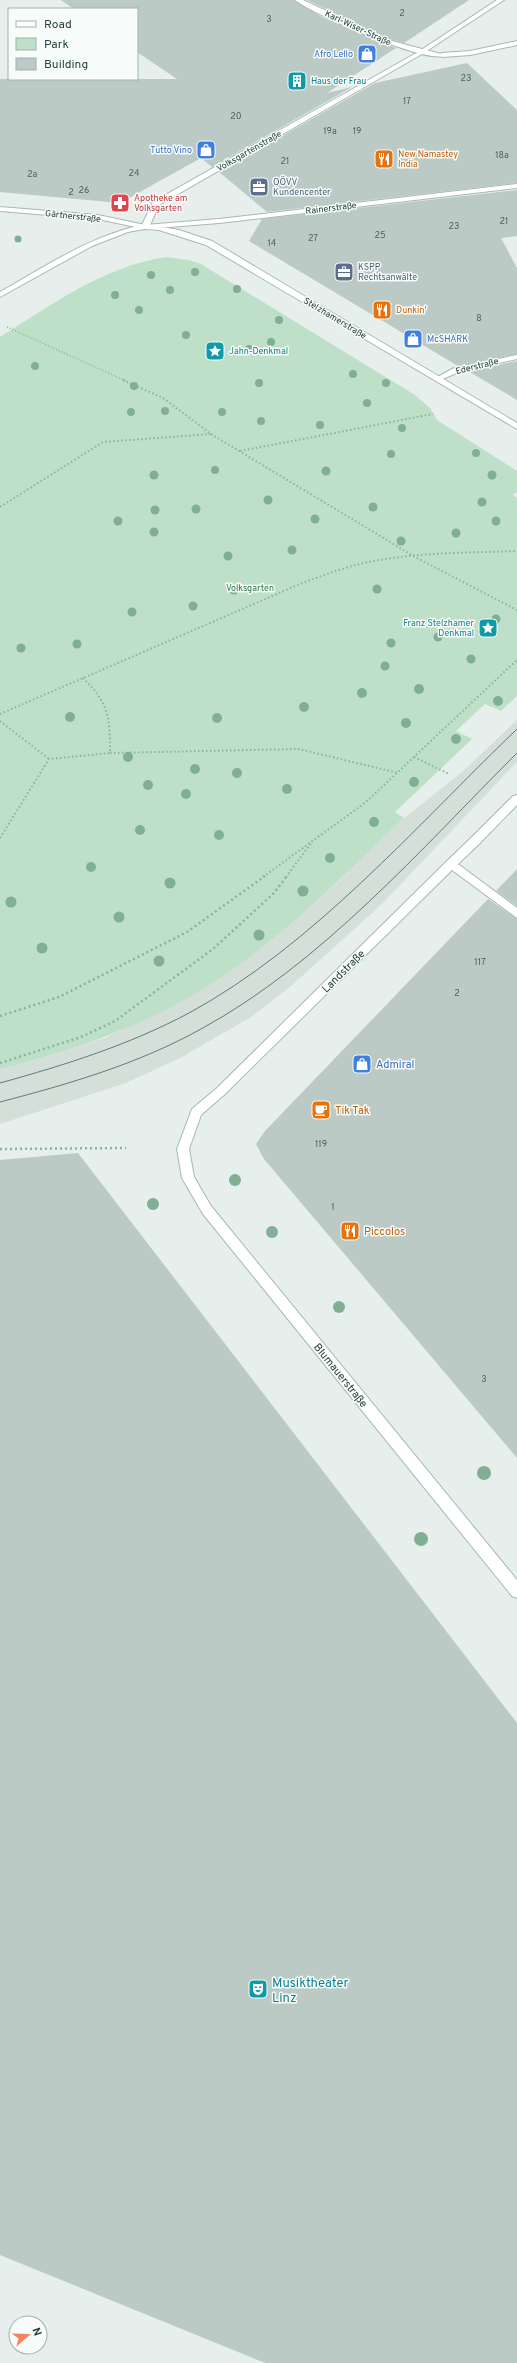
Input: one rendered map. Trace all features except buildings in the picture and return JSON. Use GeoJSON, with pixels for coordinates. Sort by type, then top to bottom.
{"type":"FeatureCollection","features":[{"type":"Feature","properties":{"kind":"street","name":"Karl-Wiser-Straße"},"geometry":{"type":"LineString","coordinates":[[298,0],[400,47],[420,53],[442,55],[470,53],[517,43]]}},
{"type":"Feature","properties":{"kind":"street","name":"Volksgartenstraße"},"geometry":{"type":"LineString","coordinates":[[145,227],[156,204],[420,53],[501,0]]}},
{"type":"Feature","properties":{"kind":"street","name":"Rainerstraße"},"geometry":{"type":"LineString","coordinates":[[145,227],[219,221],[517,186]]}},
{"type":"Feature","properties":{"kind":"street","name":"Gärtnerstraße"},"geometry":{"type":"LineString","coordinates":[[0,209],[98,217],[145,227]]}},
{"type":"Feature","properties":{"kind":"street"},"geometry":{"type":"LineString","coordinates":[[0,295],[94,244],[117,234],[145,227]]}},
{"type":"Feature","properties":{"kind":"street","name":"Stelzhamerstraße"},"geometry":{"type":"LineString","coordinates":[[145,227],[180,233],[209,242],[517,427]]}},
{"type":"Feature","properties":{"kind":"street","name":"Ederstraße"},"geometry":{"type":"LineString","coordinates":[[438,379],[457,370],[517,357]]}},
{"type":"Feature","properties":{"kind":"street","name":"Landstraße"},"geometry":{"type":"LineString","coordinates":[[183,1149],[196,1112],[221,1091],[517,800]]}},
{"type":"Feature","properties":{"kind":"street"},"geometry":{"type":"LineString","coordinates":[[451,864],[517,914]]}},
{"type":"Feature","properties":{"kind":"street","name":"Blumauerstraße"},"geometry":{"type":"LineString","coordinates":[[183,1149],[188,1178],[207,1210],[517,1591]]}},
{"type":"Feature","properties":{"kind":"path"},"geometry":{"type":"LineString","coordinates":[[7,327],[163,398],[211,434],[415,557],[517,610]]}},
{"type":"Feature","properties":{"kind":"path"},"geometry":{"type":"LineString","coordinates":[[240,451],[435,413]]}},
{"type":"Feature","properties":{"kind":"path"},"geometry":{"type":"LineString","coordinates":[[0,507],[103,442],[188,434],[211,434]]}},
{"type":"Feature","properties":{"kind":"path"},"geometry":{"type":"LineString","coordinates":[[0,714],[300,584],[364,563],[415,557],[517,551]]}},
{"type":"Feature","properties":{"kind":"path"},"geometry":{"type":"LineString","coordinates":[[0,1016],[59,997],[187,932],[366,802],[517,660]]}},
{"type":"Feature","properties":{"kind":"path"},"geometry":{"type":"LineString","coordinates":[[83,678],[101,695],[110,719],[110,753]]}},
{"type":"Feature","properties":{"kind":"path"},"geometry":{"type":"LineString","coordinates":[[0,721],[49,759],[110,753],[299,749],[398,773]]}},
{"type":"Feature","properties":{"kind":"path"},"geometry":{"type":"LineString","coordinates":[[414,757],[449,774]]}},
{"type":"Feature","properties":{"kind":"path"},"geometry":{"type":"LineString","coordinates":[[0,838],[49,759]]}},
{"type":"Feature","properties":{"kind":"path"},"geometry":{"type":"LineString","coordinates":[[0,1063],[81,1037],[115,1021],[151,996],[213,949],[274,893],[313,840]]}},
{"type":"Feature","properties":{"kind":"path"},"geometry":{"type":"LineString","coordinates":[[0,1149],[126,1148]]}},
{"type":"Feature","properties":{"kind":"shaded area"},"geometry":{"type":"Polygon","coordinates":[[[517,720],[517,762],[381,905],[291,986],[251,1017],[182,1057],[126,1083],[0,1124],[0,1069],[105,1038],[162,1011],[221,978],[274,938],[336,884],[404,818],[461,773],[517,720]]]}},
{"type":"Feature","properties":{"kind":"green space","name":"Volksgarten"},"geometry":{"type":"Polygon","coordinates":[[[167,257],[188,260],[201,264],[415,395],[430,408],[437,420],[517,471],[517,492],[513,495],[517,498],[517,696],[501,711],[485,704],[456,731],[472,739],[395,812],[404,818],[361,860],[294,921],[247,959],[197,993],[143,1021],[115,1033],[58,1053],[0,1069],[0,337],[59,300],[101,277],[144,261],[167,257]]]}},
{"type":"Feature","properties":{"kind":"tram line"},"geometry":{"type":"LineString","coordinates":[[0,1083],[73,1061],[143,1035],[189,1013],[235,985],[279,954],[362,882],[517,729]]}},
{"type":"Feature","properties":{"kind":"tram line"},"geometry":{"type":"LineString","coordinates":[[0,1102],[103,1072],[153,1053],[201,1029],[245,1002],[288,972],[368,903],[517,753]]}},
{"type":"Feature","properties":{"kind":"place","name":"Afro Lello"},"geometry":{"type":"Point","coordinates":[367,54]}},
{"type":"Feature","properties":{"kind":"place","name":"Haus der Frau"},"geometry":{"type":"Point","coordinates":[297,81]}},
{"type":"Feature","properties":{"kind":"place","name":"Tutto Vino"},"geometry":{"type":"Point","coordinates":[206,150]}},
{"type":"Feature","properties":{"kind":"place","name":"New Namastey India"},"geometry":{"type":"Point","coordinates":[384,159]}},
{"type":"Feature","properties":{"kind":"place","name":"OÖVV Kundencenter"},"geometry":{"type":"Point","coordinates":[259,187]}},
{"type":"Feature","properties":{"kind":"place","name":"Apotheke am Volksgarten"},"geometry":{"type":"Point","coordinates":[120,203]}},
{"type":"Feature","properties":{"kind":"place","name":"KSPP Rechtsanwälte"},"geometry":{"type":"Point","coordinates":[344,272]}},
{"type":"Feature","properties":{"kind":"place","name":"Dunkin'"},"geometry":{"type":"Point","coordinates":[382,310]}},
{"type":"Feature","properties":{"kind":"place","name":"McSHARK"},"geometry":{"type":"Point","coordinates":[413,339]}},
{"type":"Feature","properties":{"kind":"place","name":"Jahn-Denkmal"},"geometry":{"type":"Point","coordinates":[215,351]}},
{"type":"Feature","properties":{"kind":"place","name":"Franz Stelzhamer Denkmal"},"geometry":{"type":"Point","coordinates":[488,628]}},
{"type":"Feature","properties":{"kind":"place","name":"Admiral"},"geometry":{"type":"Point","coordinates":[362,1064]}},
{"type":"Feature","properties":{"kind":"place","name":"Tik Tak"},"geometry":{"type":"Point","coordinates":[321,1110]}},
{"type":"Feature","properties":{"kind":"place","name":"Piccolos"},"geometry":{"type":"Point","coordinates":[350,1231]}},
{"type":"Feature","properties":{"kind":"place","name":"Musiktheater Linz"},"geometry":{"type":"Point","coordinates":[258,1989]}}]}
